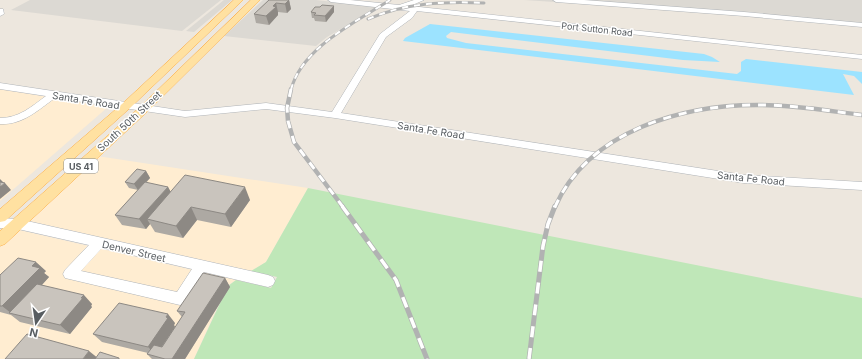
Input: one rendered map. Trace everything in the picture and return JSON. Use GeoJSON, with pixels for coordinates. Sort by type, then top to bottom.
{"type":"FeatureCollection","features":[{"type":"Feature","properties":{"kind":"main road","name":"South 50th Street"},"geometry":{"type":"LineString","coordinates":[[0,217],[126,106],[239,0]]}},
{"type":"Feature","properties":{"kind":"main road","name":"South 50th Street"},"geometry":{"type":"LineString","coordinates":[[0,240],[144,109],[256,0]]}},
{"type":"Feature","properties":{"kind":"street","name":"Port Sutton Road"},"geometry":{"type":"LineString","coordinates":[[331,0],[862,57]]}},
{"type":"Feature","properties":{"kind":"street"},"geometry":{"type":"LineString","coordinates":[[401,8],[421,0]]}},
{"type":"Feature","properties":{"kind":"street"},"geometry":{"type":"LineString","coordinates":[[556,0],[744,14],[862,25]]}},
{"type":"Feature","properties":{"kind":"street"},"geometry":{"type":"LineString","coordinates":[[335,115],[383,36],[409,16],[415,9]]}},
{"type":"Feature","properties":{"kind":"street","name":"Santa Fe Road"},"geometry":{"type":"LineString","coordinates":[[0,86],[185,114],[266,106],[335,115],[744,179],[862,186]]}},
{"type":"Feature","properties":{"kind":"street"},"geometry":{"type":"LineString","coordinates":[[0,121],[6,122],[19,119],[53,95]]}},
{"type":"Feature","properties":{"kind":"street","name":"Denver Street"},"geometry":{"type":"LineString","coordinates":[[0,223],[18,224],[268,281]]}},
{"type":"Feature","properties":{"kind":"street"},"geometry":{"type":"LineString","coordinates":[[99,242],[70,274],[180,299],[201,266]]}},
{"type":"Feature","properties":{"kind":"shaded area"},"geometry":{"type":"Polygon","coordinates":[[[30,0],[221,0],[182,31],[11,10],[30,0]]]}},
{"type":"Feature","properties":{"kind":"shaded area"},"geometry":{"type":"Polygon","coordinates":[[[224,0],[232,0],[194,32],[186,31],[224,0]]]}},
{"type":"Feature","properties":{"kind":"shaded area"},"geometry":{"type":"Polygon","coordinates":[[[263,0],[316,0],[378,7],[327,37],[316,46],[224,36],[263,0]]]}},
{"type":"Feature","properties":{"kind":"shaded area"},"geometry":{"type":"Polygon","coordinates":[[[524,0],[862,0],[862,27],[678,10],[524,0]]]}},
{"type":"Feature","properties":{"kind":"shaded area"},"geometry":{"type":"Polygon","coordinates":[[[0,89],[108,107],[0,201],[0,89]]]}},
{"type":"Feature","properties":{"kind":"shaded area"},"geometry":{"type":"Polygon","coordinates":[[[97,156],[308,188],[266,262],[251,271],[28,221],[97,156]]]}},
{"type":"Feature","properties":{"kind":"shaded area"},"geometry":{"type":"Polygon","coordinates":[[[19,230],[236,280],[227,286],[194,359],[0,359],[0,247],[19,230]]]}},
{"type":"Feature","properties":{"kind":"green space"},"geometry":{"type":"Polygon","coordinates":[[[308,188],[862,298],[862,359],[194,359],[228,286],[236,280],[271,288],[277,277],[251,271],[266,262],[308,188]]]}},
{"type":"Feature","properties":{"kind":"water"},"geometry":{"type":"Polygon","coordinates":[[[430,24],[704,54],[720,62],[683,60],[451,32],[446,36],[447,38],[466,43],[737,74],[741,71],[741,62],[746,59],[862,72],[862,84],[854,76],[843,74],[854,95],[403,41],[405,38],[430,24]]]}},
{"type":"Feature","properties":{"kind":"building"},"geometry":{"type":"Polygon","coordinates":[[[269,0],[289,0],[285,4],[276,3],[273,6],[276,7],[266,16],[254,14],[269,0]]]}},
{"type":"Feature","properties":{"kind":"building"},"geometry":{"type":"Polygon","coordinates":[[[322,5],[334,6],[325,16],[314,15],[316,13],[311,12],[315,7],[320,7],[322,5]]]}},
{"type":"Feature","properties":{"kind":"building"},"geometry":{"type":"Polygon","coordinates":[[[137,169],[146,171],[134,184],[125,182],[137,169]]]}},
{"type":"Feature","properties":{"kind":"building"},"geometry":{"type":"Polygon","coordinates":[[[185,175],[245,187],[225,214],[191,207],[176,226],[147,219],[185,175]]]}},
{"type":"Feature","properties":{"kind":"building"},"geometry":{"type":"Polygon","coordinates":[[[0,182],[5,183],[0,187],[0,182]]]}},
{"type":"Feature","properties":{"kind":"building"},"geometry":{"type":"Polygon","coordinates":[[[145,182],[168,187],[139,219],[115,215],[145,182]]]}},
{"type":"Feature","properties":{"kind":"building"},"geometry":{"type":"Polygon","coordinates":[[[18,258],[36,262],[32,266],[40,268],[2,306],[0,306],[0,275],[18,258]]]}},
{"type":"Feature","properties":{"kind":"building"},"geometry":{"type":"Polygon","coordinates":[[[203,273],[225,278],[172,359],[165,359],[147,354],[154,345],[162,347],[185,312],[177,311],[203,273]]]}},
{"type":"Feature","properties":{"kind":"building"},"geometry":{"type":"Polygon","coordinates":[[[37,284],[84,295],[60,325],[9,313],[37,284]]]}},
{"type":"Feature","properties":{"kind":"building"},"geometry":{"type":"Polygon","coordinates":[[[119,303],[168,314],[166,317],[168,318],[148,347],[93,334],[119,303]]]}},
{"type":"Feature","properties":{"kind":"building"},"geometry":{"type":"Polygon","coordinates":[[[27,334],[89,351],[83,359],[5,359],[27,334]]]}},
{"type":"Feature","properties":{"kind":"building"},"geometry":{"type":"Polygon","coordinates":[[[100,352],[119,358],[119,359],[95,359],[100,352]]]}},
{"type":"Feature","properties":{"kind":"railway"},"geometry":{"type":"LineString","coordinates":[[291,90],[297,75],[306,61],[318,49],[346,27],[390,0]]}},
{"type":"Feature","properties":{"kind":"railway"},"geometry":{"type":"LineString","coordinates":[[368,19],[396,9],[410,6],[454,2],[484,3]]}},
{"type":"Feature","properties":{"kind":"railway"},"geometry":{"type":"LineString","coordinates":[[291,89],[287,108],[288,121],[294,142],[343,207]]}},
{"type":"Feature","properties":{"kind":"railway"},"geometry":{"type":"LineString","coordinates":[[555,207],[570,180],[591,158],[615,141],[642,127],[671,117],[702,110],[732,106],[762,105],[799,107],[862,115]]}},
{"type":"Feature","properties":{"kind":"railway"},"geometry":{"type":"LineString","coordinates":[[342,206],[396,280],[427,359]]}},
{"type":"Feature","properties":{"kind":"railway"},"geometry":{"type":"LineString","coordinates":[[529,359],[543,246],[548,224],[555,206]]}}]}
